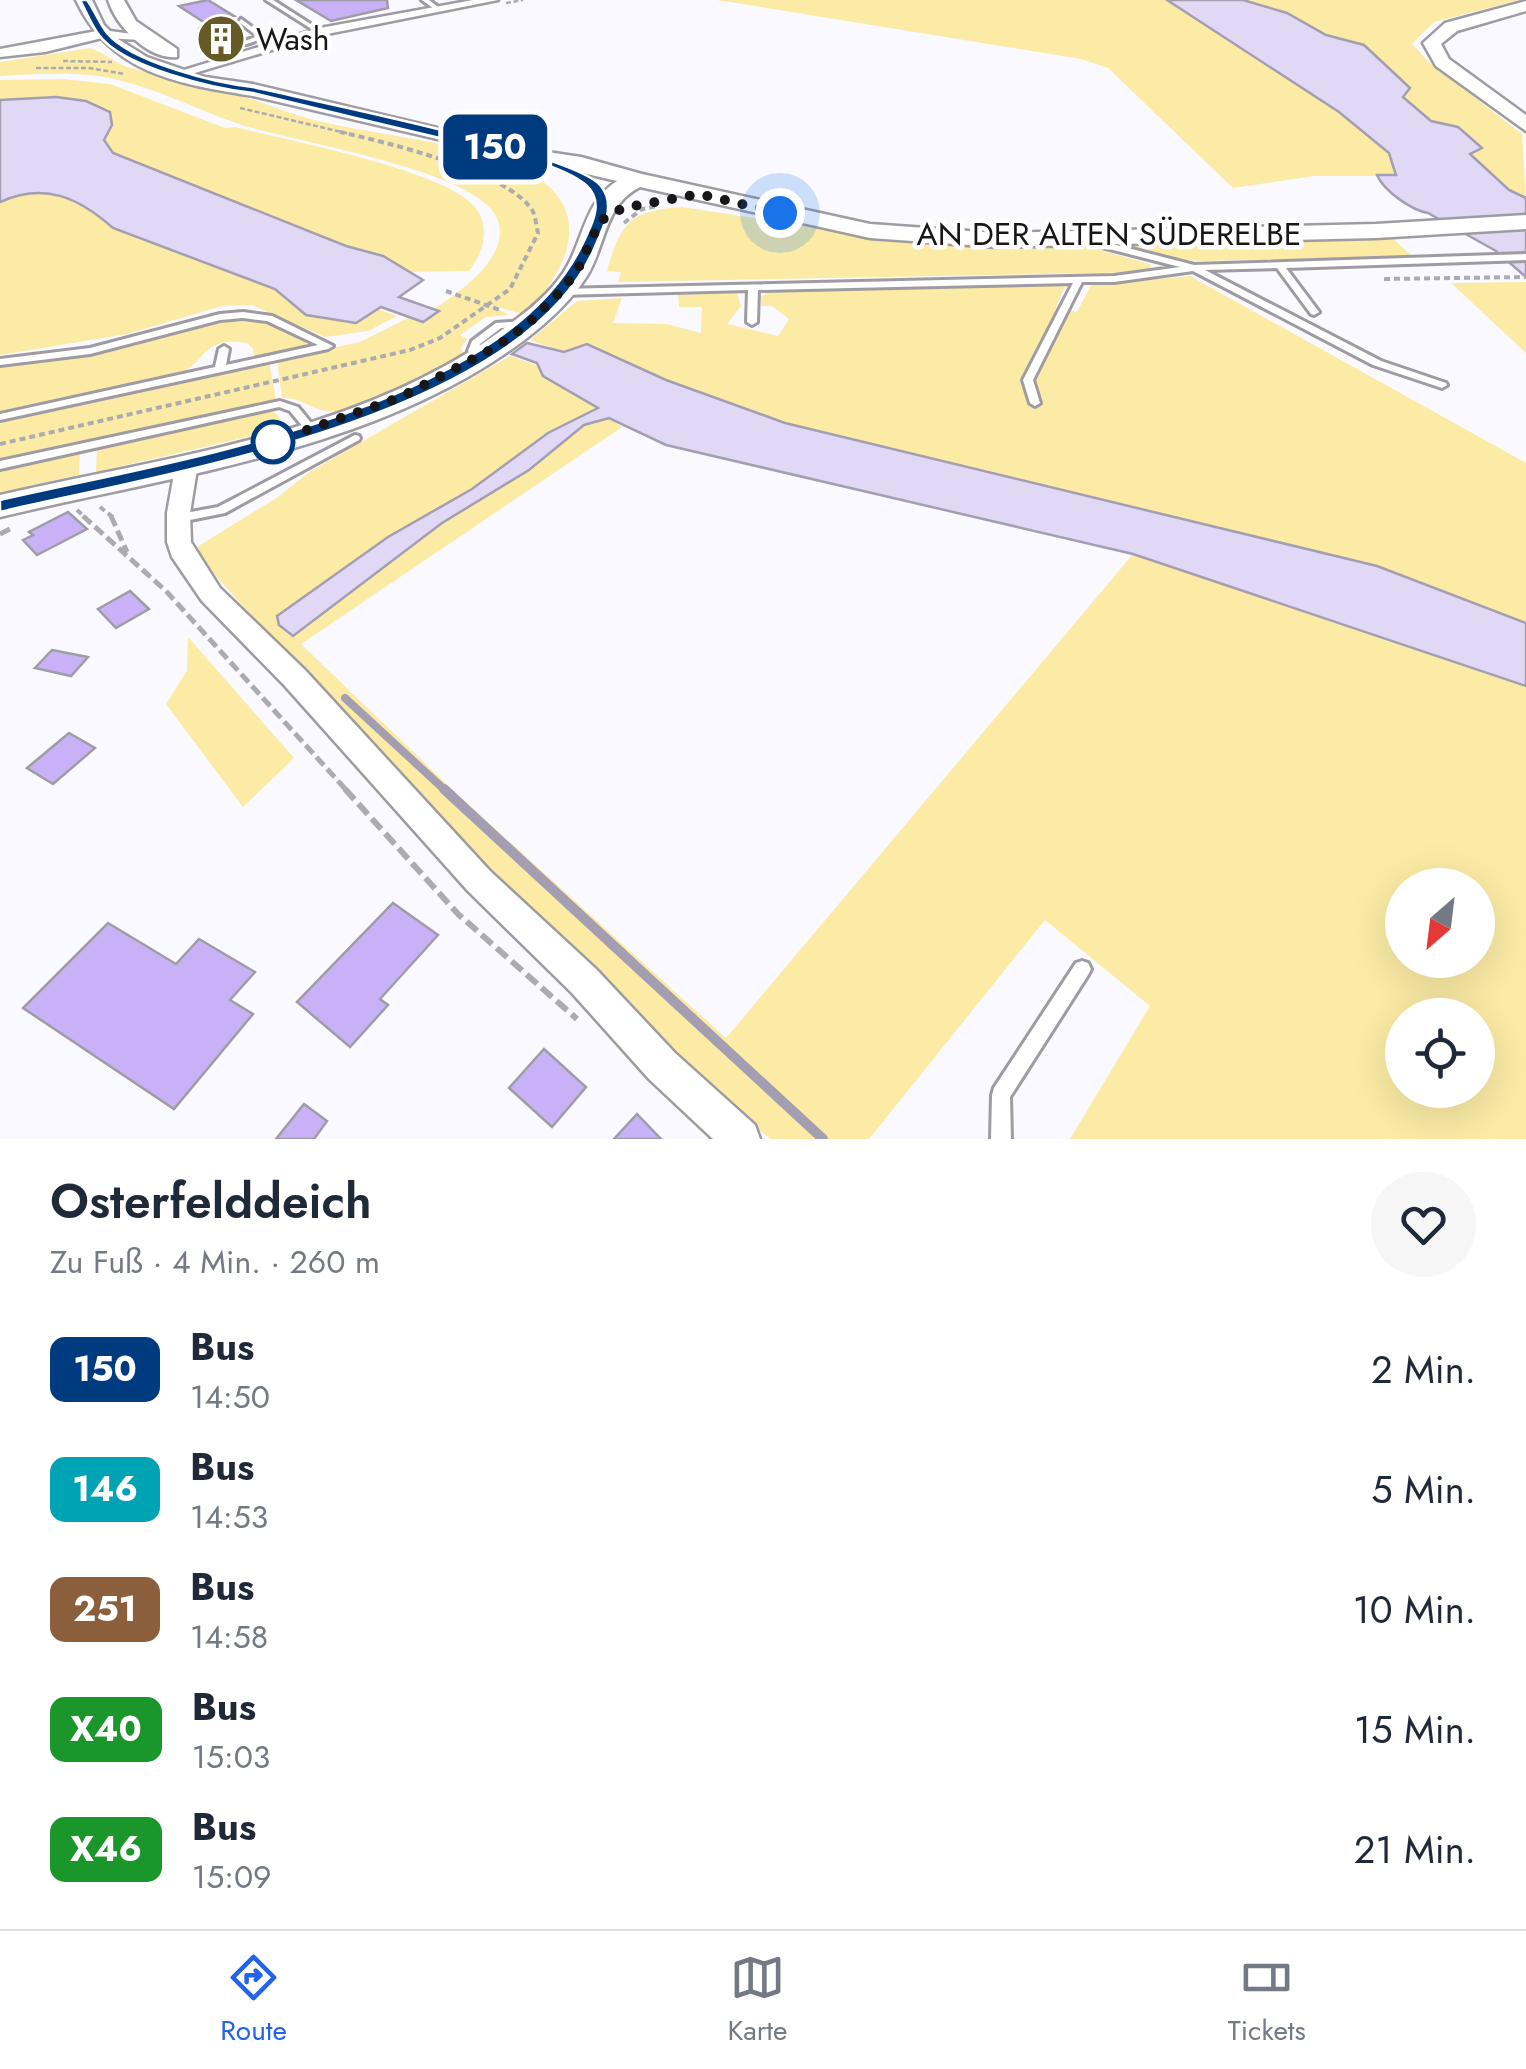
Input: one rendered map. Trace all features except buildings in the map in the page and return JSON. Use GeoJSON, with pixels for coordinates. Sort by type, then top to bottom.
{"type":"FeatureCollection","features":[{"type":"Feature","properties":{"kind":"main road"},"geometry":{"type":"LineString","coordinates":[[84,0],[107,38],[141,60],[178,74],[521,154],[612,170],[637,180]]}},
{"type":"Feature","properties":{"kind":"main road"},"geometry":{"type":"LineString","coordinates":[[116,0],[118,12],[142,36],[240,80],[253,90]]}},
{"type":"Feature","properties":{"kind":"main road"},"geometry":{"type":"LineString","coordinates":[[1526,6],[1451,26],[1432,43],[1442,62],[1526,126]]}},
{"type":"Feature","properties":{"kind":"main road"},"geometry":{"type":"LineString","coordinates":[[521,154],[570,170],[637,180]]}},
{"type":"Feature","properties":{"kind":"main road"},"geometry":{"type":"LineString","coordinates":[[570,170],[596,186],[605,212]]}},
{"type":"Feature","properties":{"kind":"main road"},"geometry":{"type":"LineString","coordinates":[[0,506],[187,464],[312,430],[401,397],[477,358],[528,324],[577,271],[605,212],[636,192],[637,180]]}},
{"type":"Feature","properties":{"kind":"main road","name":"AN DER ALTEN SÜDERELBE"},"geometry":{"type":"LineString","coordinates":[[637,180],[816,222],[968,240],[1376,231],[1526,222]]}},
{"type":"Feature","properties":{"kind":"main road"},"geometry":{"type":"LineString","coordinates":[[605,212],[646,201],[699,194]]}},
{"type":"Feature","properties":{"kind":"street"},"geometry":{"type":"LineString","coordinates":[[178,74],[320,32],[492,0]]}},
{"type":"Feature","properties":{"kind":"street"},"geometry":{"type":"LineString","coordinates":[[0,53],[142,36]]}},
{"type":"Feature","properties":{"kind":"street"},"geometry":{"type":"LineString","coordinates":[[187,464],[178,542],[182,554],[265,654],[295,678],[478,881],[584,980],[662,1066],[741,1139]]}},
{"type":"Feature","properties":{"kind":"lane"},"geometry":{"type":"LineString","coordinates":[[268,0],[320,32]]}},
{"type":"Feature","properties":{"kind":"lane"},"geometry":{"type":"LineString","coordinates":[[425,0],[439,10]]}},
{"type":"Feature","properties":{"kind":"lane"},"geometry":{"type":"LineString","coordinates":[[204,29],[227,45],[248,43],[261,36],[241,21]]}},
{"type":"Feature","properties":{"kind":"lane"},"geometry":{"type":"LineString","coordinates":[[1075,238],[1194,268],[1378,363],[1442,386]]}},
{"type":"Feature","properties":{"kind":"lane"},"geometry":{"type":"LineString","coordinates":[[560,292],[1079,279],[1164,275],[1194,268],[1526,257]]}},
{"type":"Feature","properties":{"kind":"lane"},"geometry":{"type":"LineString","coordinates":[[1280,266],[1314,312]]}},
{"type":"Feature","properties":{"kind":"lane"},"geometry":{"type":"LineString","coordinates":[[1035,403],[1028,380],[1079,279]]}},
{"type":"Feature","properties":{"kind":"lane"},"geometry":{"type":"LineString","coordinates":[[752,322],[753,290]]}},
{"type":"Feature","properties":{"kind":"lane"},"geometry":{"type":"LineString","coordinates":[[0,362],[90,352],[220,317],[243,315],[268,318],[328,346],[0,417]]}},
{"type":"Feature","properties":{"kind":"lane"},"geometry":{"type":"LineString","coordinates":[[220,368],[224,349]]}},
{"type":"Feature","properties":{"kind":"lane"},"geometry":{"type":"LineString","coordinates":[[0,465],[280,404],[294,408],[312,430]]}},
{"type":"Feature","properties":{"kind":"lane"},"geometry":{"type":"LineString","coordinates":[[180,518],[221,510],[355,438]]}},
{"type":"Feature","properties":{"kind":"lane"},"geometry":{"type":"LineString","coordinates":[[1001,1139],[1001,1095],[1082,969]]}},
{"type":"Feature","properties":{"kind":"path"},"geometry":{"type":"LineString","coordinates":[[86,54],[94,78]]}},
{"type":"Feature","properties":{"kind":"path"},"geometry":{"type":"LineString","coordinates":[[36,68],[89,68],[134,75]]}},
{"type":"Feature","properties":{"kind":"path"},"geometry":{"type":"LineString","coordinates":[[0,444],[410,350],[440,338],[510,290],[538,233],[532,210],[510,190],[428,156],[232,106]]}},
{"type":"Feature","properties":{"kind":"path"},"geometry":{"type":"LineString","coordinates":[[1376,280],[1526,277]]}},
{"type":"Feature","properties":{"kind":"path"},"geometry":{"type":"LineString","coordinates":[[446,292],[487,306]]}},
{"type":"Feature","properties":{"kind":"path"},"geometry":{"type":"LineString","coordinates":[[128,554],[115,519],[86,496],[77,510],[128,554],[458,914],[589,1030]]}},
{"type":"Feature","properties":{"kind":"shaded area"},"geometry":{"type":"Polygon","coordinates":[[[717,0],[1167,0],[1338,112],[1389,153],[1396,176],[1314,176],[1233,188],[1108,68],[1081,59],[717,0]]]}},
{"type":"Feature","properties":{"kind":"shaded area"},"geometry":{"type":"Polygon","coordinates":[[[1167,0],[1243,0],[1287,13],[1326,35],[1364,45],[1410,88],[1403,97],[1431,121],[1458,127],[1482,148],[1470,154],[1509,190],[1526,198],[1526,277],[1496,251],[1392,193],[1377,175],[1396,175],[1389,153],[1339,112],[1167,0]]]}},
{"type":"Feature","properties":{"kind":"shaded area"},"geometry":{"type":"Polygon","coordinates":[[[1243,0],[1519,0],[1434,22],[1412,44],[1429,62],[1522,134],[1526,198],[1509,190],[1469,154],[1481,149],[1458,127],[1431,121],[1402,97],[1410,89],[1364,45],[1326,35],[1287,13],[1243,0]]]}},
{"type":"Feature","properties":{"kind":"shaded area"},"geometry":{"type":"Polygon","coordinates":[[[90,48],[126,66],[228,92],[311,119],[456,147],[521,168],[546,184],[560,199],[567,216],[569,233],[559,269],[523,314],[490,305],[509,315],[486,317],[460,335],[467,339],[461,348],[463,353],[396,391],[358,406],[327,411],[282,398],[277,360],[360,342],[410,317],[423,322],[437,312],[434,309],[470,282],[492,258],[500,230],[496,216],[480,199],[418,171],[242,125],[135,85],[87,75],[0,76],[0,62],[90,48]]]}},
{"type":"Feature","properties":{"kind":"shaded area"},"geometry":{"type":"Polygon","coordinates":[[[62,79],[110,84],[225,128],[323,148],[425,178],[451,190],[477,210],[484,227],[479,255],[469,271],[404,272],[383,256],[346,246],[113,153],[103,139],[112,125],[110,112],[69,101],[0,100],[0,80],[62,79]]]}},
{"type":"Feature","properties":{"kind":"shaded area"},"geometry":{"type":"Polygon","coordinates":[[[56,97],[86,101],[110,112],[112,125],[104,140],[113,153],[346,246],[383,256],[423,280],[399,297],[439,311],[423,322],[381,307],[356,323],[306,315],[275,289],[113,228],[87,208],[60,196],[31,193],[0,202],[0,100],[56,97]]]}},
{"type":"Feature","properties":{"kind":"shaded area"},"geometry":{"type":"Polygon","coordinates":[[[33,190],[75,203],[113,228],[275,289],[306,315],[356,323],[378,309],[397,316],[368,331],[325,337],[252,305],[222,306],[127,334],[0,355],[0,202],[33,190]]]}},
{"type":"Feature","properties":{"kind":"shaded area"},"geometry":{"type":"Polygon","coordinates":[[[682,207],[907,241],[1073,243],[1150,264],[1152,272],[618,282],[621,272],[607,271],[617,241],[630,222],[651,212],[682,207]]]}},
{"type":"Feature","properties":{"kind":"shaded area"},"geometry":{"type":"Polygon","coordinates":[[[1390,236],[1412,256],[1182,260],[1114,242],[1390,236]]]}},
{"type":"Feature","properties":{"kind":"shaded area"},"geometry":{"type":"Polygon","coordinates":[[[1190,276],[1526,463],[1526,623],[1377,566],[785,423],[666,380],[588,344],[564,352],[530,340],[577,301],[622,298],[613,323],[667,324],[701,333],[702,307],[679,307],[678,295],[737,293],[741,306],[727,324],[778,336],[789,319],[772,306],[761,306],[761,297],[768,292],[1066,284],[1056,307],[1077,312],[1091,285],[1190,276]]]}},
{"type":"Feature","properties":{"kind":"shaded area"},"geometry":{"type":"Polygon","coordinates":[[[1526,282],[1526,353],[1451,283],[1526,282]]]}},
{"type":"Feature","properties":{"kind":"shaded area"},"geometry":{"type":"Polygon","coordinates":[[[229,321],[266,323],[307,343],[301,349],[254,359],[253,349],[247,343],[221,343],[179,374],[0,412],[0,366],[86,355],[229,321]]]}},
{"type":"Feature","properties":{"kind":"shaded area"},"geometry":{"type":"Polygon","coordinates":[[[527,343],[564,352],[587,344],[666,380],[785,423],[1377,566],[1526,623],[1526,686],[1133,554],[666,445],[609,418],[584,425],[529,470],[442,523],[293,636],[279,625],[277,616],[388,537],[472,489],[548,433],[598,408],[543,376],[537,363],[512,354],[527,343]]]}},
{"type":"Feature","properties":{"kind":"shaded area"},"geometry":{"type":"Polygon","coordinates":[[[510,356],[542,367],[543,376],[599,408],[548,433],[472,489],[388,537],[293,636],[442,523],[529,470],[584,425],[609,418],[622,427],[301,644],[458,795],[726,1038],[1133,554],[1526,686],[1526,1139],[1070,1139],[1150,1006],[1045,920],[869,1139],[770,1139],[726,1102],[487,873],[192,550],[278,497],[308,473],[510,356]]]}},
{"type":"Feature","properties":{"kind":"shaded area"},"geometry":{"type":"Polygon","coordinates":[[[269,362],[276,399],[0,462],[0,417],[269,362]]]}},
{"type":"Feature","properties":{"kind":"shaded area"},"geometry":{"type":"Polygon","coordinates":[[[264,410],[281,419],[260,434],[96,472],[97,445],[264,410]]]}},
{"type":"Feature","properties":{"kind":"shaded area"},"geometry":{"type":"Polygon","coordinates":[[[80,449],[79,475],[23,487],[22,493],[0,499],[0,468],[80,449]]]}},
{"type":"Feature","properties":{"kind":"shaded area"},"geometry":{"type":"Polygon","coordinates":[[[188,637],[294,758],[243,807],[166,704],[187,671],[188,637]]]}},
{"type":"Feature","properties":{"kind":"waterway"},"geometry":{"type":"LineString","coordinates":[[345,698],[447,792]]}},
{"type":"Feature","properties":{"kind":"waterway"},"geometry":{"type":"LineString","coordinates":[[444,789],[823,1139]]}},
{"type":"Feature","properties":{"kind":"bus line","name":"150"},"geometry":{"type":"LineString","coordinates":[[0,506],[274,442],[378,407],[456,371],[528,324],[560,292],[577,271],[587,242],[600,221],[601,193],[570,170],[521,154],[253,90],[202,82],[156,67],[104,37],[84,0]]}},
{"type":"Feature","properties":{"kind":"place","name":"Wash"},"geometry":{"type":"Point","coordinates":[221,39]}},
{"type":"Feature","properties":{"kind":"route"},"geometry":{"type":"LineString","coordinates":[[273,442],[401,397],[496,347],[528,324],[560,292],[577,271],[587,242],[600,221],[623,208],[654,199],[699,194],[780,213]]}}]}
